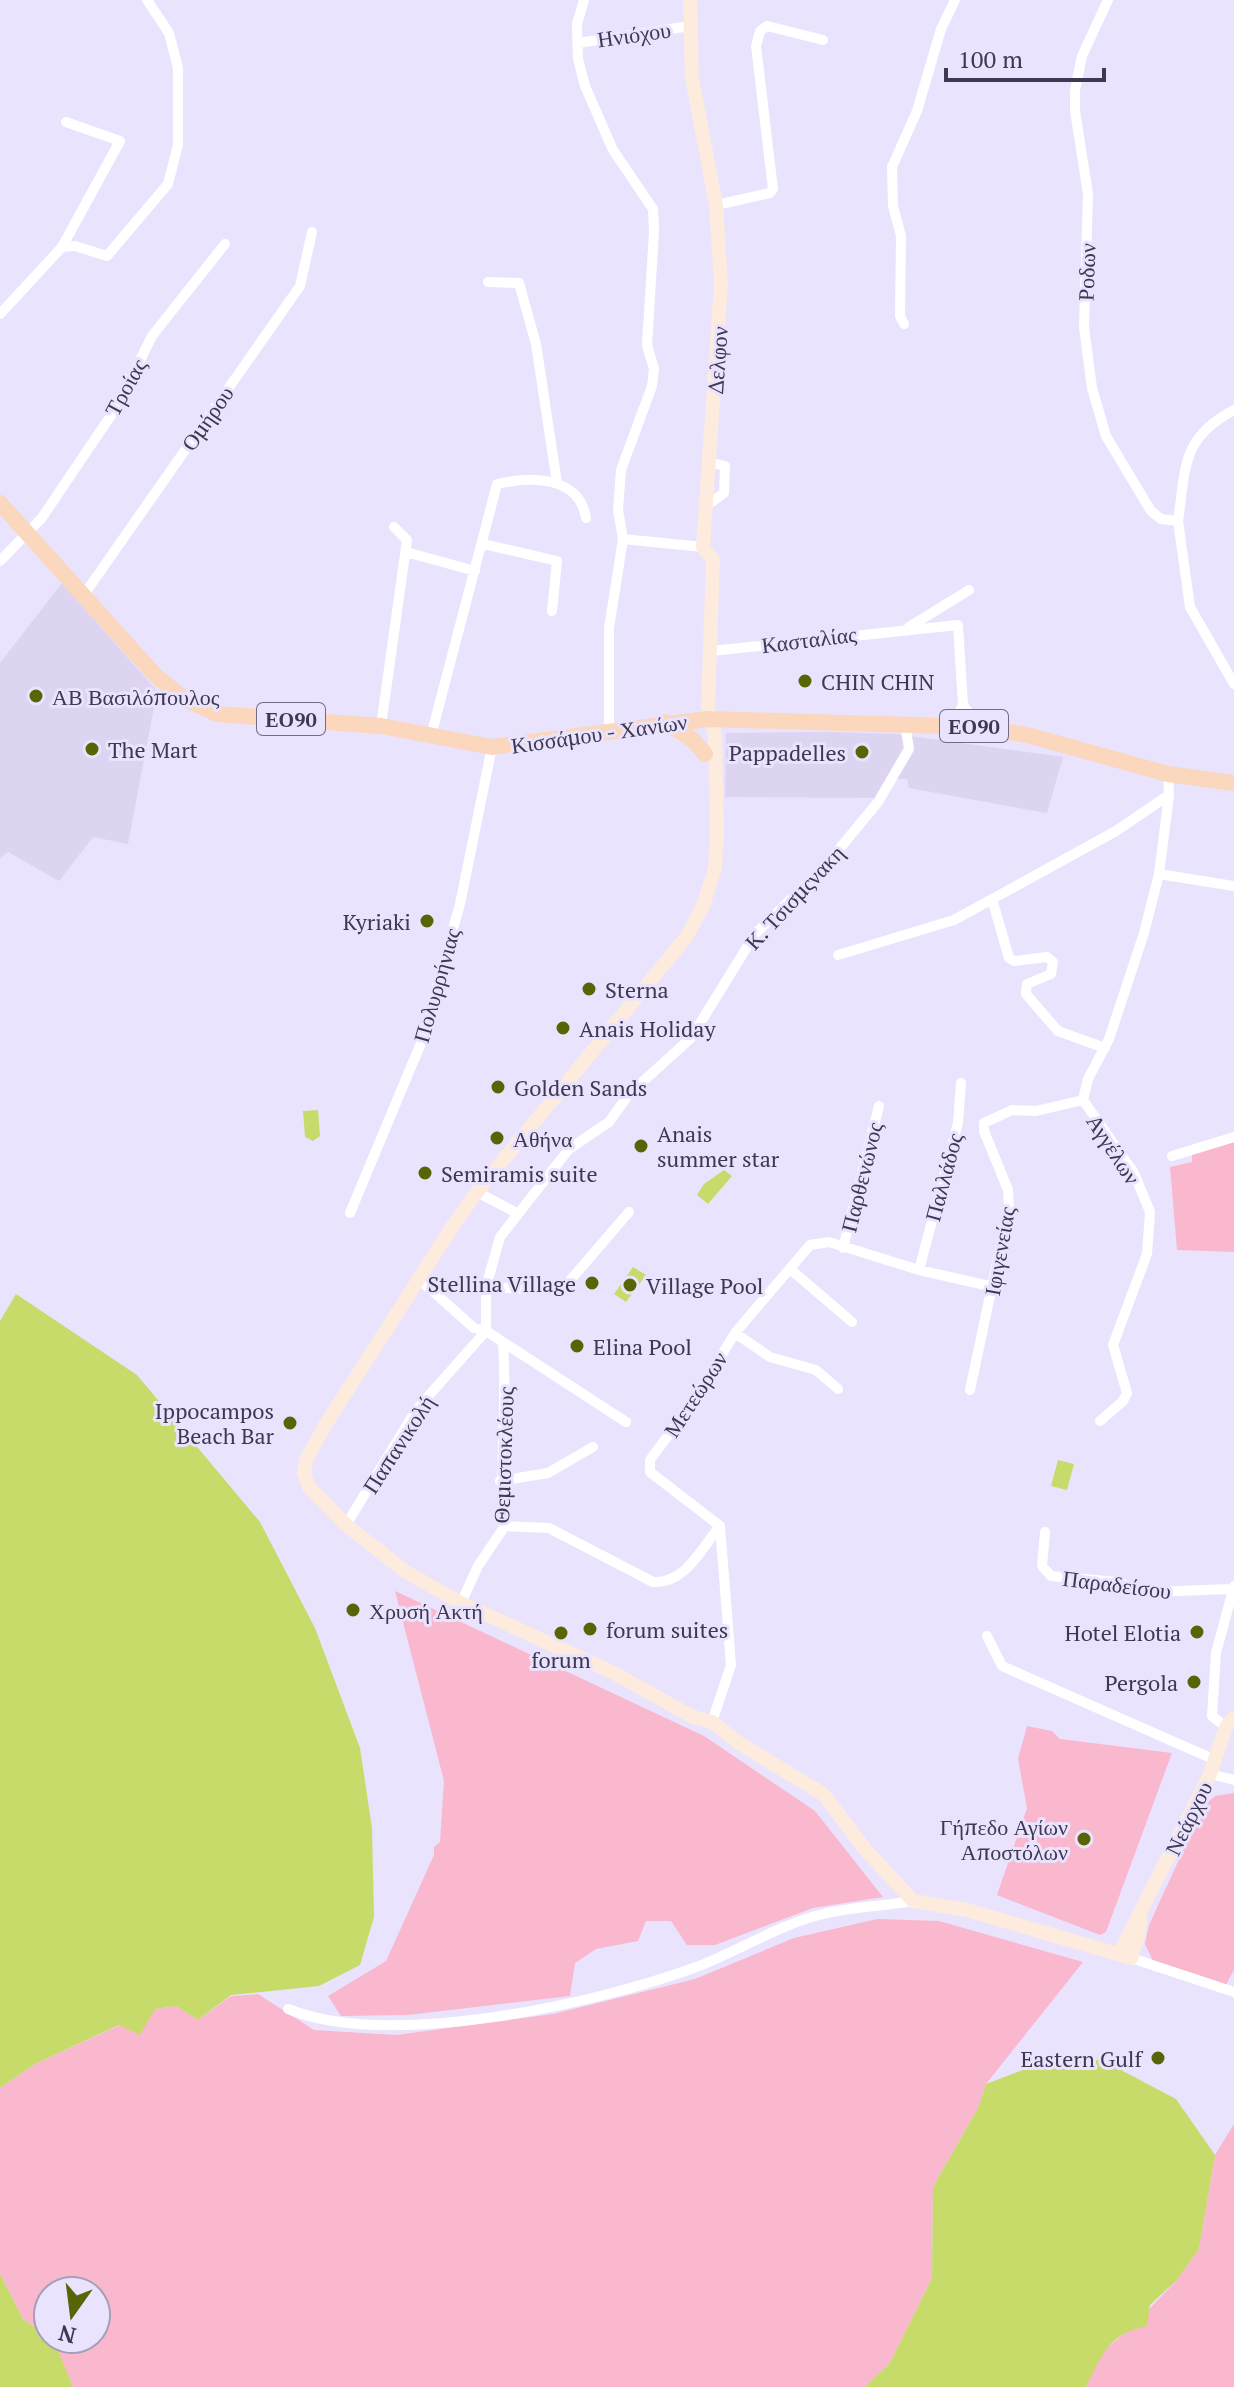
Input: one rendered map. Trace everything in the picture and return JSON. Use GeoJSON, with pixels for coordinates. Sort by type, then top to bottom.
{"type":"FeatureCollection","features":[{"type":"Feature","properties":{"kind":"main road","name":"Κισσάμου - Χανίων"},"geometry":{"type":"LineString","coordinates":[[0,503],[30,532],[156,676],[202,708],[217,714],[381,726],[492,747],[666,722],[708,719],[979,727],[1019,733],[1168,774],[1234,783]]}},
{"type":"Feature","properties":{"kind":"main road"},"geometry":{"type":"LineString","coordinates":[[666,722],[693,740],[705,754]]}},
{"type":"Feature","properties":{"kind":"street"},"geometry":{"type":"LineString","coordinates":[[62,247],[75,246],[107,256],[168,184],[174,170],[178,145],[175,48],[147,0]]}},
{"type":"Feature","properties":{"kind":"street"},"geometry":{"type":"LineString","coordinates":[[584,0],[577,24],[585,86],[613,150],[653,209],[654,262],[647,345],[654,369],[652,386],[621,470],[618,510],[623,539],[609,628],[609,730]]}},
{"type":"Feature","properties":{"kind":"street","name":"Δελφον"},"geometry":{"type":"LineString","coordinates":[[690,0],[692,78],[716,205],[720,336],[706,506],[696,547],[713,560],[708,719]]}},
{"type":"Feature","properties":{"kind":"street"},"geometry":{"type":"LineString","coordinates":[[904,324],[900,316],[901,236],[893,206],[892,167],[917,111],[941,29],[955,0]]}},
{"type":"Feature","properties":{"kind":"street","name":"Ροδων"},"geometry":{"type":"LineString","coordinates":[[1108,0],[1082,56],[1075,90],[1075,111],[1088,194],[1083,275],[1090,373],[1106,436],[1151,511],[1161,519],[1176,521]]}},
{"type":"Feature","properties":{"kind":"street","name":"Ηνιόχου"},"geometry":{"type":"LineString","coordinates":[[578,43],[690,26]]}},
{"type":"Feature","properties":{"kind":"street"},"geometry":{"type":"LineString","coordinates":[[716,205],[770,193],[773,189],[756,46],[760,31],[767,26],[823,40]]}},
{"type":"Feature","properties":{"kind":"street"},"geometry":{"type":"LineString","coordinates":[[0,314],[62,247],[120,141],[66,122]]}},
{"type":"Feature","properties":{"kind":"street","name":"Ομήρου"},"geometry":{"type":"LineString","coordinates":[[83,596],[300,286],[312,232]]}},
{"type":"Feature","properties":{"kind":"street","name":"Τροίας"},"geometry":{"type":"LineString","coordinates":[[0,561],[30,532],[118,405],[152,336],[197,275],[225,244]]}},
{"type":"Feature","properties":{"kind":"street"},"geometry":{"type":"LineString","coordinates":[[488,282],[519,283],[536,344],[557,483]]}},
{"type":"Feature","properties":{"kind":"street"},"geometry":{"type":"LineString","coordinates":[[1234,410],[1201,431],[1193,443],[1176,521],[1190,607],[1234,684]]}},
{"type":"Feature","properties":{"kind":"street"},"geometry":{"type":"LineString","coordinates":[[431,736],[497,484],[557,483],[573,488],[583,502],[586,518]]}},
{"type":"Feature","properties":{"kind":"street"},"geometry":{"type":"LineString","coordinates":[[381,726],[407,540],[394,527]]}},
{"type":"Feature","properties":{"kind":"street"},"geometry":{"type":"LineString","coordinates":[[623,539],[696,547]]}},
{"type":"Feature","properties":{"kind":"street"},"geometry":{"type":"LineString","coordinates":[[483,544],[557,561],[552,611]]}},
{"type":"Feature","properties":{"kind":"street"},"geometry":{"type":"LineString","coordinates":[[406,552],[475,571]]}},
{"type":"Feature","properties":{"kind":"street","name":"Κασταλίας"},"geometry":{"type":"LineString","coordinates":[[907,628],[969,590]]}},
{"type":"Feature","properties":{"kind":"street","name":"Κασταλίας"},"geometry":{"type":"LineString","coordinates":[[711,651],[958,625],[963,705]]}},
{"type":"Feature","properties":{"kind":"street"},"geometry":{"type":"LineString","coordinates":[[952,726],[963,705],[979,727]]}},
{"type":"Feature","properties":{"kind":"street"},"geometry":{"type":"LineString","coordinates":[[708,719],[701,734],[714,786]]}},
{"type":"Feature","properties":{"kind":"street"},"geometry":{"type":"LineString","coordinates":[[708,719],[715,736],[715,868],[694,926],[477,1192],[306,1460],[304,1473],[309,1487],[346,1525],[406,1572],[461,1603],[614,1673],[693,1717],[712,1722],[739,1743],[823,1794],[865,1849],[913,1901]]}},
{"type":"Feature","properties":{"kind":"street","name":"Κ. Τσισμςνακη"},"geometry":{"type":"LineString","coordinates":[[486,1331],[486,1287],[500,1237],[569,1149],[609,1122],[629,1094],[691,1038],[755,934],[826,865],[878,802],[909,749],[905,724]]}},
{"type":"Feature","properties":{"kind":"street","name":"Πολυρρήνιας"},"geometry":{"type":"LineString","coordinates":[[350,1213],[421,1043],[460,904],[492,747]]}},
{"type":"Feature","properties":{"kind":"street","name":"Αγγέλων"},"geometry":{"type":"LineString","coordinates":[[1100,1421],[1123,1401],[1127,1393],[1113,1345],[1147,1254],[1150,1212],[1134,1173],[1083,1100],[1088,1079],[1105,1048],[1144,933],[1159,874],[1169,795],[1168,774]]}},
{"type":"Feature","properties":{"kind":"street"},"geometry":{"type":"LineString","coordinates":[[838,955],[954,920],[1116,831],[1169,795]]}},
{"type":"Feature","properties":{"kind":"street"},"geometry":{"type":"LineString","coordinates":[[1159,874],[1234,886]]}},
{"type":"Feature","properties":{"kind":"street"},"geometry":{"type":"LineString","coordinates":[[992,899],[1009,958],[1047,957],[1053,962],[1051,974],[1027,984],[1026,994],[1058,1031],[1105,1048]]}},
{"type":"Feature","properties":{"kind":"street","name":"Παλλάδος"},"geometry":{"type":"LineString","coordinates":[[919,1270],[958,1123],[961,1083]]}},
{"type":"Feature","properties":{"kind":"street","name":"Ιφιγενείας"},"geometry":{"type":"LineString","coordinates":[[970,1390],[1009,1206],[1008,1190],[984,1131],[985,1120],[1012,1110],[1036,1111],[1083,1100]]}},
{"type":"Feature","properties":{"kind":"street","name":"Παρθενώνος"},"geometry":{"type":"LineString","coordinates":[[843,1248],[879,1106]]}},
{"type":"Feature","properties":{"kind":"street"},"geometry":{"type":"LineString","coordinates":[[1172,1156],[1234,1137]]}},
{"type":"Feature","properties":{"kind":"street"},"geometry":{"type":"LineString","coordinates":[[477,1192],[517,1213]]}},
{"type":"Feature","properties":{"kind":"street"},"geometry":{"type":"LineString","coordinates":[[486,1287],[527,1289],[567,1284],[629,1212]]}},
{"type":"Feature","properties":{"kind":"street","name":"Μετεώρων"},"geometry":{"type":"LineString","coordinates":[[720,1526],[650,1472],[650,1460],[693,1402],[735,1333],[810,1245],[819,1241],[919,1270],[994,1287]]}},
{"type":"Feature","properties":{"kind":"street"},"geometry":{"type":"LineString","coordinates":[[790,1269],[852,1322]]}},
{"type":"Feature","properties":{"kind":"street"},"geometry":{"type":"LineString","coordinates":[[419,1279],[474,1328],[486,1331],[626,1422]]}},
{"type":"Feature","properties":{"kind":"street","name":"Παπανικολή"},"geometry":{"type":"LineString","coordinates":[[346,1525],[416,1410],[486,1331]]}},
{"type":"Feature","properties":{"kind":"street"},"geometry":{"type":"LineString","coordinates":[[735,1333],[770,1357],[816,1370],[838,1389]]}},
{"type":"Feature","properties":{"kind":"street","name":"Θεμιστοκλέους"},"geometry":{"type":"LineString","coordinates":[[461,1603],[478,1566],[505,1526],[500,1481],[506,1417],[503,1343]]}},
{"type":"Feature","properties":{"kind":"street"},"geometry":{"type":"LineString","coordinates":[[500,1481],[548,1473],[593,1447]]}},
{"type":"Feature","properties":{"kind":"street"},"geometry":{"type":"LineString","coordinates":[[505,1526],[549,1528],[653,1582],[666,1583],[678,1579],[720,1526]]}},
{"type":"Feature","properties":{"kind":"street"},"geometry":{"type":"LineString","coordinates":[[712,1722],[731,1665],[720,1526]]}},
{"type":"Feature","properties":{"kind":"street","name":"Παραδείσου"},"geometry":{"type":"LineString","coordinates":[[1045,1532],[1042,1566],[1051,1576],[1117,1582],[1148,1592],[1232,1587]]}},
{"type":"Feature","properties":{"kind":"street"},"geometry":{"type":"LineString","coordinates":[[1230,1722],[1218,1724],[1212,1716],[1216,1653],[1232,1587]]}},
{"type":"Feature","properties":{"kind":"street"},"geometry":{"type":"LineString","coordinates":[[987,1636],[1002,1666],[1212,1766],[1234,1780]]}},
{"type":"Feature","properties":{"kind":"street","name":"Νεάρχου"},"geometry":{"type":"LineString","coordinates":[[1131,1952],[1140,1918],[1230,1722]]}},
{"type":"Feature","properties":{"kind":"street"},"geometry":{"type":"LineString","coordinates":[[288,2009],[331,2024],[402,2024],[545,2008],[620,1991],[698,1966],[821,1914],[913,1901],[967,1910],[1103,1949],[1131,1952],[1234,1992]]}},
{"type":"Feature","properties":{"kind":"shaded area"},"geometry":{"type":"Polygon","coordinates":[[[62,583],[157,691],[128,844],[93,837],[59,881],[8,852],[0,858],[0,663],[62,583]]]}},
{"type":"Feature","properties":{"kind":"shaded area"},"geometry":{"type":"Polygon","coordinates":[[[726,733],[895,734],[1063,757],[1047,813],[909,788],[907,779],[892,779],[877,798],[725,797],[726,733]]]}},
{"type":"Feature","properties":{"kind":"shaded area"},"geometry":{"type":"Polygon","coordinates":[[[318,1110],[320,1136],[313,1141],[305,1137],[303,1111],[318,1110]]]}},
{"type":"Feature","properties":{"kind":"shaded area"},"geometry":{"type":"Polygon","coordinates":[[[1234,1137],[1234,1252],[1177,1250],[1170,1167],[1192,1162],[1192,1150],[1234,1137]]]}},
{"type":"Feature","properties":{"kind":"shaded area"},"geometry":{"type":"Polygon","coordinates":[[[724,1170],[732,1176],[708,1204],[697,1195],[704,1184],[724,1170]]]}},
{"type":"Feature","properties":{"kind":"shaded area","name":"Village Pool"},"geometry":{"type":"Polygon","coordinates":[[[633,1267],[646,1275],[626,1302],[614,1294],[633,1267]]]}},
{"type":"Feature","properties":{"kind":"shaded area"},"geometry":{"type":"Polygon","coordinates":[[[16,1294],[137,1375],[260,1522],[315,1628],[360,1748],[372,1828],[374,1917],[360,1965],[319,1986],[231,1995],[198,2020],[176,2006],[155,2009],[140,2035],[119,2025],[35,2064],[0,2088],[0,1321],[16,1294]]]}},
{"type":"Feature","properties":{"kind":"shaded area"},"geometry":{"type":"Polygon","coordinates":[[[1058,1460],[1074,1464],[1067,1490],[1051,1486],[1058,1460]]]}},
{"type":"Feature","properties":{"kind":"shaded area"},"geometry":{"type":"Polygon","coordinates":[[[395,1591],[704,1736],[815,1811],[883,1897],[813,1908],[715,1945],[687,1945],[671,1921],[646,1921],[638,1941],[596,1949],[575,1963],[570,1996],[408,2015],[341,2016],[328,1996],[386,1961],[434,1855],[434,1847],[440,1842],[444,1781],[395,1591]]]}},
{"type":"Feature","properties":{"kind":"shaded area","name":"Γήπεδο Αγίων Αποστόλων"},"geometry":{"type":"Polygon","coordinates":[[[1027,1726],[1052,1731],[1060,1739],[1172,1753],[1106,1932],[1100,1935],[997,1895],[1027,1808],[1018,1759],[1027,1726]]]}},
{"type":"Feature","properties":{"kind":"shaded area"},"geometry":{"type":"Polygon","coordinates":[[[1234,1793],[1234,1970],[1226,1985],[1153,1961],[1145,1944],[1149,1925],[1203,1807],[1215,1796],[1234,1793]]]}},
{"type":"Feature","properties":{"kind":"shaded area"},"geometry":{"type":"Polygon","coordinates":[[[877,1919],[939,1921],[1083,1962],[986,2084],[979,2106],[933,2187],[932,2278],[890,2363],[865,2387],[73,2387],[59,2355],[112,2355],[112,2275],[32,2275],[32,2325],[23,2319],[0,2274],[0,2088],[35,2064],[155,2009],[176,2006],[198,2020],[231,1996],[258,1994],[314,2030],[396,2035],[553,2014],[695,1979],[794,1938],[877,1919]]]}},
{"type":"Feature","properties":{"kind":"shaded area"},"geometry":{"type":"Polygon","coordinates":[[[1061,2055],[1104,2061],[1176,2099],[1215,2155],[1199,2249],[1177,2280],[1150,2305],[1147,2326],[1114,2341],[1102,2356],[1086,2387],[865,2387],[890,2363],[932,2278],[933,2187],[979,2106],[986,2084],[1061,2055]]]}},
{"type":"Feature","properties":{"kind":"shaded area"},"geometry":{"type":"Polygon","coordinates":[[[1234,2124],[1234,2387],[1086,2387],[1100,2353],[1130,2329],[1177,2280],[1199,2249],[1215,2155],[1234,2124]]]}},
{"type":"Feature","properties":{"kind":"shaded area"},"geometry":{"type":"Polygon","coordinates":[[[0,2274],[23,2319],[32,2325],[32,2355],[60,2355],[73,2387],[0,2387],[0,2274]]]}},
{"type":"Feature","properties":{"kind":"place","name":"CHIN CHIN"},"geometry":{"type":"Point","coordinates":[805,681]}},
{"type":"Feature","properties":{"kind":"place","name":"ΑΒ Βασιλόπουλος"},"geometry":{"type":"Point","coordinates":[36,696]}},
{"type":"Feature","properties":{"kind":"place","name":"The Mart"},"geometry":{"type":"Point","coordinates":[92,749]}},
{"type":"Feature","properties":{"kind":"place","name":"Pappadelles"},"geometry":{"type":"Point","coordinates":[862,752]}},
{"type":"Feature","properties":{"kind":"place","name":"Kyriaki"},"geometry":{"type":"Point","coordinates":[427,921]}},
{"type":"Feature","properties":{"kind":"place","name":"Sterna"},"geometry":{"type":"Point","coordinates":[589,989]}},
{"type":"Feature","properties":{"kind":"place","name":"Anais Holiday"},"geometry":{"type":"Point","coordinates":[563,1028]}},
{"type":"Feature","properties":{"kind":"place","name":"Golden Sands"},"geometry":{"type":"Point","coordinates":[498,1087]}},
{"type":"Feature","properties":{"kind":"place","name":"Αθήνα"},"geometry":{"type":"Point","coordinates":[497,1138]}},
{"type":"Feature","properties":{"kind":"place","name":"Anais summer star"},"geometry":{"type":"Point","coordinates":[641,1146]}},
{"type":"Feature","properties":{"kind":"place","name":"Semiramis suite"},"geometry":{"type":"Point","coordinates":[425,1173]}},
{"type":"Feature","properties":{"kind":"place","name":"Stellina Village"},"geometry":{"type":"Point","coordinates":[592,1283]}},
{"type":"Feature","properties":{"kind":"place","name":"Village Pool"},"geometry":{"type":"Point","coordinates":[630,1285]}},
{"type":"Feature","properties":{"kind":"place","name":"Elina Pool"},"geometry":{"type":"Point","coordinates":[577,1346]}},
{"type":"Feature","properties":{"kind":"place","name":"Ippocampos Beach Bar"},"geometry":{"type":"Point","coordinates":[290,1423]}},
{"type":"Feature","properties":{"kind":"place","name":"Χρυσή Ακτή"},"geometry":{"type":"Point","coordinates":[353,1610]}},
{"type":"Feature","properties":{"kind":"place","name":"forum suites"},"geometry":{"type":"Point","coordinates":[590,1629]}},
{"type":"Feature","properties":{"kind":"place","name":"Hotel Elotia"},"geometry":{"type":"Point","coordinates":[1197,1632]}},
{"type":"Feature","properties":{"kind":"place","name":"forum"},"geometry":{"type":"Point","coordinates":[561,1633]}},
{"type":"Feature","properties":{"kind":"place","name":"Pergola"},"geometry":{"type":"Point","coordinates":[1194,1682]}},
{"type":"Feature","properties":{"kind":"place","name":"Γήπεδο Αγίων Αποστόλων"},"geometry":{"type":"Point","coordinates":[1084,1839]}},
{"type":"Feature","properties":{"kind":"place","name":"Eastern Gulf"},"geometry":{"type":"Point","coordinates":[1158,2058]}}]}
